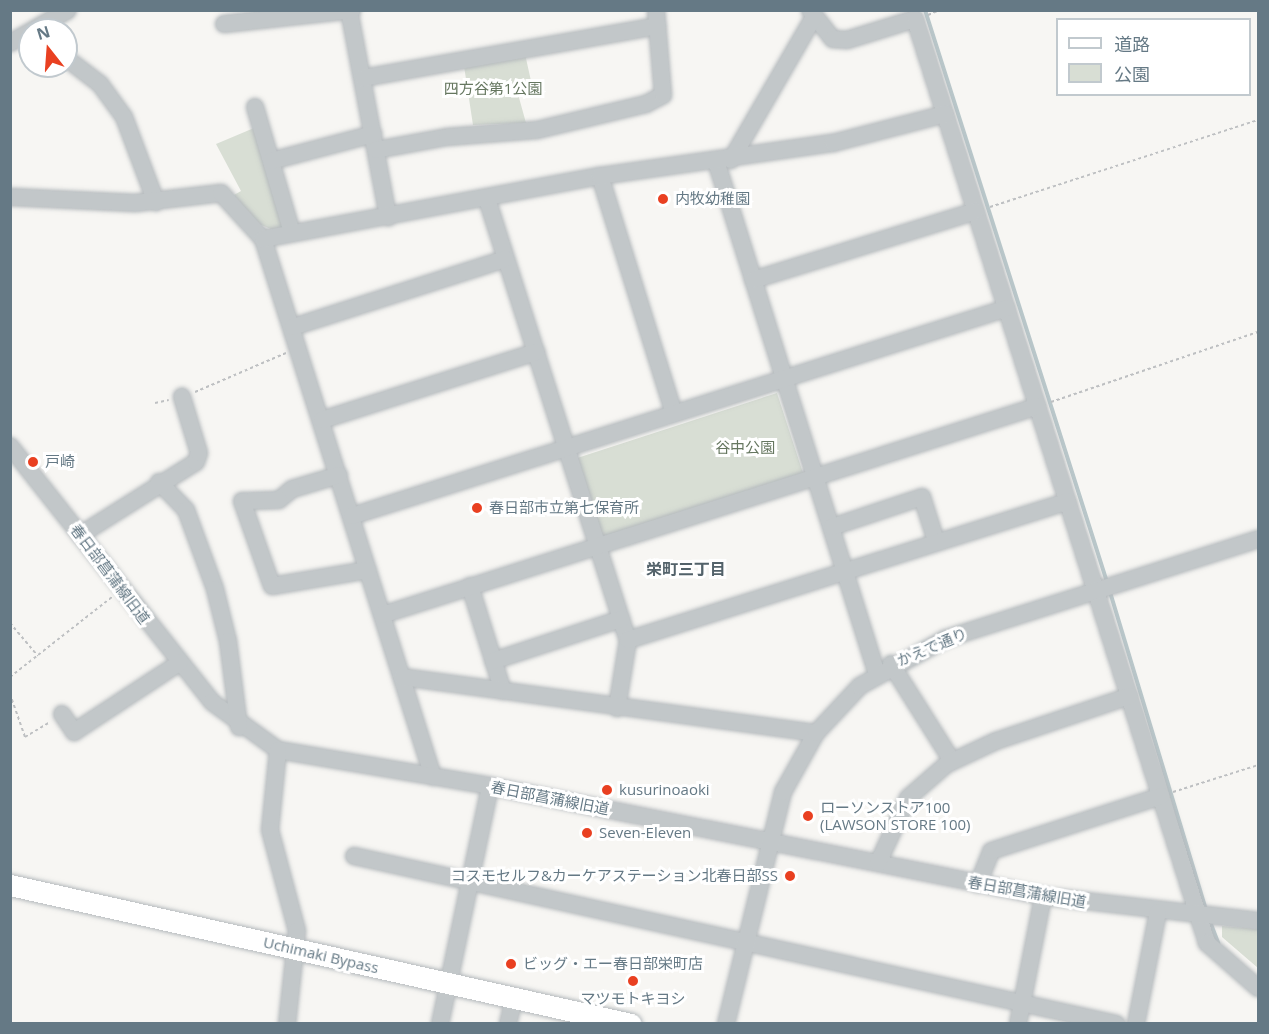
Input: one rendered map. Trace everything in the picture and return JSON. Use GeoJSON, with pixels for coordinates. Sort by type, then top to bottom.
{"type":"FeatureCollection","features":[{"type":"Feature","properties":{"kind":"main road","name":"Uchimaki Bypass"},"geometry":{"type":"LineString","coordinates":[[10,885],[631,1023]]}},
{"type":"Feature","properties":{"kind":"street"},"geometry":{"type":"LineString","coordinates":[[224,24],[350,11],[388,217]]}},
{"type":"Feature","properties":{"kind":"street"},"geometry":{"type":"LineString","coordinates":[[951,761],[884,669],[845,569],[753,280],[723,160],[812,14],[833,39],[847,40],[915,19],[1207,943],[1258,988]]}},
{"type":"Feature","properties":{"kind":"street"},"geometry":{"type":"LineString","coordinates":[[271,160],[374,142],[537,130],[646,104],[663,95],[656,18],[363,78]]}},
{"type":"Feature","properties":{"kind":"street"},"geometry":{"type":"LineString","coordinates":[[78,67],[100,84],[124,117],[156,202]]}},
{"type":"Feature","properties":{"kind":"street"},"geometry":{"type":"LineString","coordinates":[[255,106],[292,233]]}},
{"type":"Feature","properties":{"kind":"street"},"geometry":{"type":"LineString","coordinates":[[263,239],[487,199],[600,176],[832,143],[945,114]]}},
{"type":"Feature","properties":{"kind":"street"},"geometry":{"type":"LineString","coordinates":[[600,176],[674,414]]}},
{"type":"Feature","properties":{"kind":"street"},"geometry":{"type":"LineString","coordinates":[[10,197],[156,202],[220,193],[263,239],[300,349],[434,777]]}},
{"type":"Feature","properties":{"kind":"street"},"geometry":{"type":"LineString","coordinates":[[487,199],[628,640],[617,708]]}},
{"type":"Feature","properties":{"kind":"street"},"geometry":{"type":"LineString","coordinates":[[753,280],[976,211]]}},
{"type":"Feature","properties":{"kind":"street"},"geometry":{"type":"LineString","coordinates":[[293,327],[506,259]]}},
{"type":"Feature","properties":{"kind":"street"},"geometry":{"type":"LineString","coordinates":[[352,516],[1007,308]]}},
{"type":"Feature","properties":{"kind":"street"},"geometry":{"type":"LineString","coordinates":[[322,420],[536,352]]}},
{"type":"Feature","properties":{"kind":"street"},"geometry":{"type":"LineString","coordinates":[[80,535],[159,482],[196,462],[198,453],[182,397]]}},
{"type":"Feature","properties":{"kind":"street"},"geometry":{"type":"LineString","coordinates":[[382,615],[1038,406]]}},
{"type":"Feature","properties":{"kind":"street","name":"春日部菖蒲線旧道"},"geometry":{"type":"LineString","coordinates":[[10,446],[179,663],[240,727],[278,750],[490,786],[1043,896],[1199,918],[1258,921]]}},
{"type":"Feature","properties":{"kind":"street"},"geometry":{"type":"LineString","coordinates":[[339,476],[292,489],[279,500],[242,501],[272,586],[368,570]]}},
{"type":"Feature","properties":{"kind":"street"},"geometry":{"type":"LineString","coordinates":[[159,482],[186,510],[215,589],[228,642],[240,727]]}},
{"type":"Feature","properties":{"kind":"street"},"geometry":{"type":"LineString","coordinates":[[832,527],[922,497],[936,542]]}},
{"type":"Feature","properties":{"kind":"street"},"geometry":{"type":"LineString","coordinates":[[628,640],[845,569],[1068,501]]}},
{"type":"Feature","properties":{"kind":"street","name":"かえで通り"},"geometry":{"type":"LineString","coordinates":[[726,1023],[768,842],[783,792],[816,734],[884,669],[945,639],[1258,539]]}},
{"type":"Feature","properties":{"kind":"street"},"geometry":{"type":"LineString","coordinates":[[470,586],[503,691]]}},
{"type":"Feature","properties":{"kind":"street"},"geometry":{"type":"LineString","coordinates":[[493,661],[621,619]]}},
{"type":"Feature","properties":{"kind":"street"},"geometry":{"type":"LineString","coordinates":[[62,714],[74,732],[179,663]]}},
{"type":"Feature","properties":{"kind":"street"},"geometry":{"type":"LineString","coordinates":[[402,677],[816,734]]}},
{"type":"Feature","properties":{"kind":"street"},"geometry":{"type":"LineString","coordinates":[[878,863],[908,798],[951,761],[1130,696]]}},
{"type":"Feature","properties":{"kind":"street"},"geometry":{"type":"LineString","coordinates":[[278,750],[270,830],[297,950],[287,1023]]}},
{"type":"Feature","properties":{"kind":"street"},"geometry":{"type":"LineString","coordinates":[[440,1023],[490,786]]}},
{"type":"Feature","properties":{"kind":"street"},"geometry":{"type":"LineString","coordinates":[[978,884],[990,851],[1161,796]]}},
{"type":"Feature","properties":{"kind":"street"},"geometry":{"type":"LineString","coordinates":[[354,856],[1117,1023]]}},
{"type":"Feature","properties":{"kind":"street"},"geometry":{"type":"LineString","coordinates":[[1018,1023],[1043,896]]}},
{"type":"Feature","properties":{"kind":"street"},"geometry":{"type":"LineString","coordinates":[[1137,1023],[1158,912]]}},
{"type":"Feature","properties":{"kind":"street"},"geometry":{"type":"LineString","coordinates":[[508,1023],[514,998]]}},
{"type":"Feature","properties":{"kind":"path"},"geometry":{"type":"LineString","coordinates":[[976,211],[1258,120]]}},
{"type":"Feature","properties":{"kind":"path"},"geometry":{"type":"LineString","coordinates":[[1038,406],[1258,332]]}},
{"type":"Feature","properties":{"kind":"path"},"geometry":{"type":"LineString","coordinates":[[155,403],[182,397],[256,362],[300,349]]}},
{"type":"Feature","properties":{"kind":"path"},"geometry":{"type":"LineString","coordinates":[[10,677],[121,589]]}},
{"type":"Feature","properties":{"kind":"path"},"geometry":{"type":"LineString","coordinates":[[10,623],[38,656]]}},
{"type":"Feature","properties":{"kind":"path"},"geometry":{"type":"LineString","coordinates":[[10,694],[25,737],[62,714]]}},
{"type":"Feature","properties":{"kind":"path"},"geometry":{"type":"LineString","coordinates":[[1161,796],[1258,765]]}},
{"type":"Feature","properties":{"kind":"green space","name":"四方谷第1公園"},"geometry":{"type":"Polygon","coordinates":[[[525,54],[533,90],[518,94],[526,123],[473,125],[464,66],[525,54]]]}},
{"type":"Feature","properties":{"kind":"green space"},"geometry":{"type":"Polygon","coordinates":[[[254,128],[284,226],[278,232],[254,222],[234,195],[241,191],[216,144],[254,128]]]}},
{"type":"Feature","properties":{"kind":"green space","name":"谷中公園"},"geometry":{"type":"Polygon","coordinates":[[[777,393],[804,475],[604,540],[577,458],[777,393]]]}},
{"type":"Feature","properties":{"kind":"green space"},"geometry":{"type":"Polygon","coordinates":[[[1222,926],[1258,929],[1258,968],[1222,937],[1222,926]]]}},
{"type":"Feature","properties":{"kind":"waterway"},"geometry":{"type":"LineString","coordinates":[[925,10],[1107,582]]}},
{"type":"Feature","properties":{"kind":"waterway"},"geometry":{"type":"LineString","coordinates":[[1110,592],[1206,909]]}},
{"type":"Feature","properties":{"kind":"waterway"},"geometry":{"type":"LineString","coordinates":[[1209,919],[1218,943]]}},
{"type":"Feature","properties":{"kind":"place","name":"内牧幼稚園"},"geometry":{"type":"Point","coordinates":[663,199]}},
{"type":"Feature","properties":{"kind":"place","name":"戸崎"},"geometry":{"type":"Point","coordinates":[33,462]}},
{"type":"Feature","properties":{"kind":"place","name":"春日部市立第七保育所"},"geometry":{"type":"Point","coordinates":[477,508]}},
{"type":"Feature","properties":{"kind":"place","name":"kusurinoaoki"},"geometry":{"type":"Point","coordinates":[607,790]}},
{"type":"Feature","properties":{"kind":"place","name":"ローソンストア100 (LAWSON STORE 100)"},"geometry":{"type":"Point","coordinates":[808,816]}},
{"type":"Feature","properties":{"kind":"place","name":"Seven-Eleven"},"geometry":{"type":"Point","coordinates":[587,833]}},
{"type":"Feature","properties":{"kind":"place","name":"コスモセルフ&カーケアステーション北春日部SS"},"geometry":{"type":"Point","coordinates":[790,876]}},
{"type":"Feature","properties":{"kind":"place","name":"ビッグ・エー春日部栄町店"},"geometry":{"type":"Point","coordinates":[511,964]}},
{"type":"Feature","properties":{"kind":"place","name":"マツモトキヨシ"},"geometry":{"type":"Point","coordinates":[633,981]}},
{"type":"Feature","properties":{"kind":"district","name":"栄町三丁目"},"geometry":{"type":"Point","coordinates":[686,569]}}]}
